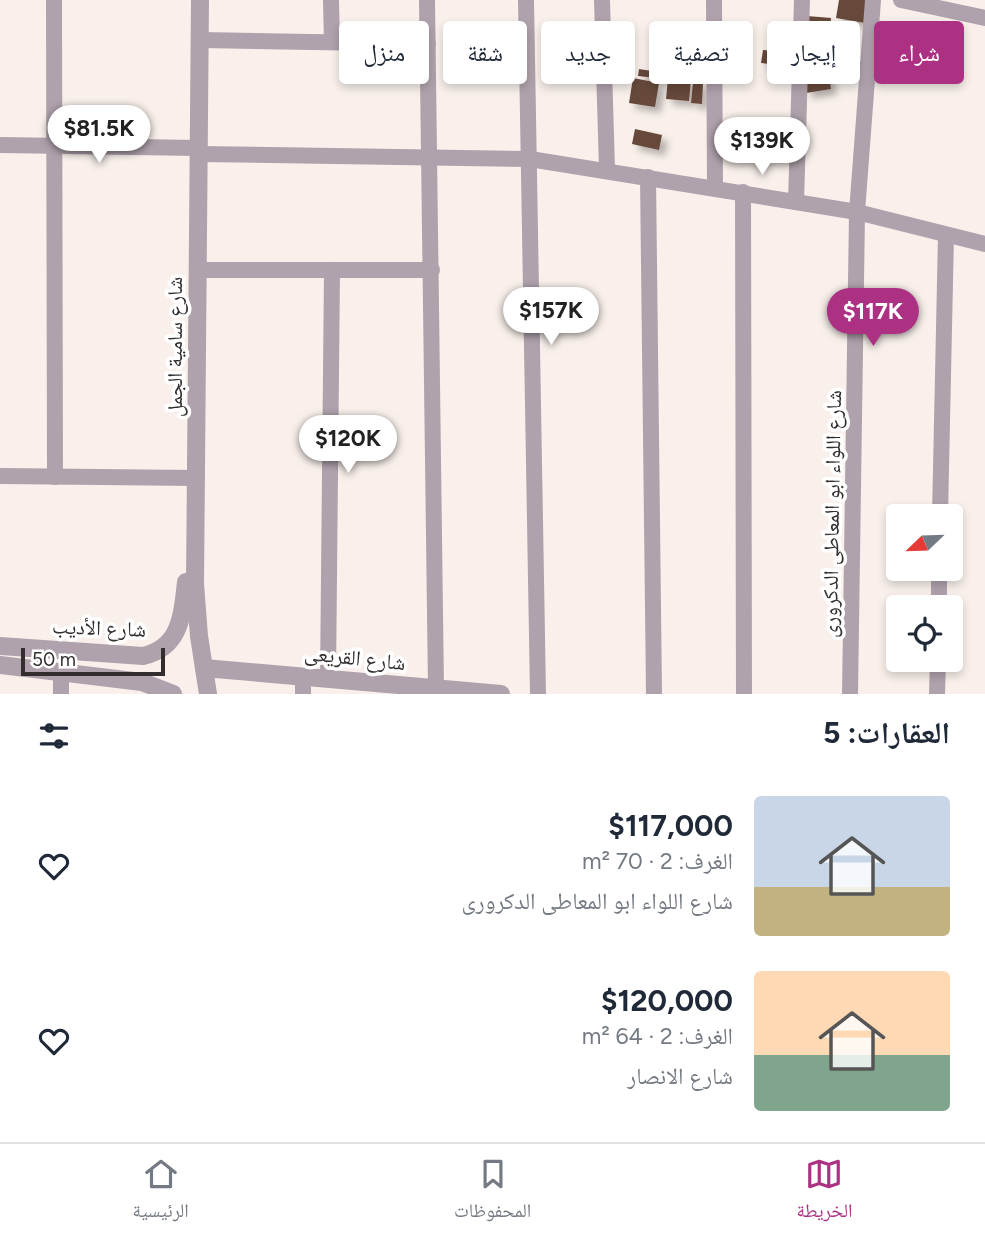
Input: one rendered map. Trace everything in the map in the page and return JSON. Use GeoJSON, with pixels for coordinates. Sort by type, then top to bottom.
{"type":"FeatureCollection","features":[{"type":"Feature","properties":{"kind":"street"},"geometry":{"type":"LineString","coordinates":[[54,0],[55,477]]}},
{"type":"Feature","properties":{"kind":"street","name":"شارع سامية الجمل"},"geometry":{"type":"LineString","coordinates":[[200,0],[196,610],[208,694]]}},
{"type":"Feature","properties":{"kind":"street"},"geometry":{"type":"LineString","coordinates":[[331,0],[332,42]]}},
{"type":"Feature","properties":{"kind":"street"},"geometry":{"type":"LineString","coordinates":[[427,0],[427,21]]}},
{"type":"Feature","properties":{"kind":"street"},"geometry":{"type":"LineString","coordinates":[[526,0],[538,694]]}},
{"type":"Feature","properties":{"kind":"street"},"geometry":{"type":"LineString","coordinates":[[602,0],[607,169]]}},
{"type":"Feature","properties":{"kind":"street"},"geometry":{"type":"LineString","coordinates":[[714,0],[715,187]]}},
{"type":"Feature","properties":{"kind":"street"},"geometry":{"type":"LineString","coordinates":[[796,202],[802,0]]}},
{"type":"Feature","properties":{"kind":"street","name":"شارع اللواء ابو المعاطى الدكرورى"},"geometry":{"type":"LineString","coordinates":[[850,694],[857,212],[873,0]]}},
{"type":"Feature","properties":{"kind":"street"},"geometry":{"type":"LineString","coordinates":[[901,0],[977,11]]}},
{"type":"Feature","properties":{"kind":"street"},"geometry":{"type":"LineString","coordinates":[[200,40],[339,42]]}},
{"type":"Feature","properties":{"kind":"street"},"geometry":{"type":"LineString","coordinates":[[429,72],[436,689]]}},
{"type":"Feature","properties":{"kind":"street"},"geometry":{"type":"LineString","coordinates":[[0,145],[530,159],[607,169],[857,212],[985,244]]}},
{"type":"Feature","properties":{"kind":"street"},"geometry":{"type":"LineString","coordinates":[[648,177],[654,694]]}},
{"type":"Feature","properties":{"kind":"street"},"geometry":{"type":"LineString","coordinates":[[743,192],[744,694]]}},
{"type":"Feature","properties":{"kind":"street"},"geometry":{"type":"LineString","coordinates":[[940,504],[946,235]]}},
{"type":"Feature","properties":{"kind":"street"},"geometry":{"type":"LineString","coordinates":[[198,270],[432,270]]}},
{"type":"Feature","properties":{"kind":"street"},"geometry":{"type":"LineString","coordinates":[[327,679],[332,270]]}},
{"type":"Feature","properties":{"kind":"street"},"geometry":{"type":"LineString","coordinates":[[0,477],[197,478]]}},
{"type":"Feature","properties":{"kind":"street","name":"شارع الأديب"},"geometry":{"type":"LineString","coordinates":[[0,646],[143,656],[162,649],[181,625],[189,563],[197,541]]}},
{"type":"Feature","properties":{"kind":"street","name":"شارع الأديب"},"geometry":{"type":"LineString","coordinates":[[0,665],[142,682],[173,694]]}},
{"type":"Feature","properties":{"kind":"street","name":"شارع القريعى"},"geometry":{"type":"LineString","coordinates":[[204,668],[303,685],[327,679],[385,689],[436,689],[501,694]]}},
{"type":"Feature","properties":{"kind":"street"},"geometry":{"type":"LineString","coordinates":[[61,671],[61,694]]}},
{"type":"Feature","properties":{"kind":"street"},"geometry":{"type":"LineString","coordinates":[[937,694],[938,672]]}},
{"type":"Feature","properties":{"kind":"building"},"geometry":{"type":"Polygon","coordinates":[[[839,0],[869,0],[865,23],[836,18],[839,0]]]}},
{"type":"Feature","properties":{"kind":"building"},"geometry":{"type":"Polygon","coordinates":[[[807,16],[831,18],[831,21],[807,21],[807,16]]]}},
{"type":"Feature","properties":{"kind":"building"},"geometry":{"type":"Polygon","coordinates":[[[763,50],[767,50],[767,64],[761,63],[763,50]]]}},
{"type":"Feature","properties":{"kind":"building"},"geometry":{"type":"Polygon","coordinates":[[[860,62],[874,64],[874,76],[860,74],[860,62]]]}},
{"type":"Feature","properties":{"kind":"building"},"geometry":{"type":"Polygon","coordinates":[[[639,69],[649,71],[649,77],[638,76],[639,69]]]}},
{"type":"Feature","properties":{"kind":"building"},"geometry":{"type":"Polygon","coordinates":[[[635,78],[649,81],[649,84],[659,84],[655,107],[629,103],[635,78]]]}},
{"type":"Feature","properties":{"kind":"building"},"geometry":{"type":"Polygon","coordinates":[[[667,84],[691,84],[689,101],[666,99],[667,84]]]}},
{"type":"Feature","properties":{"kind":"building"},"geometry":{"type":"Polygon","coordinates":[[[693,84],[703,84],[702,104],[691,103],[693,84]]]}},
{"type":"Feature","properties":{"kind":"building"},"geometry":{"type":"Polygon","coordinates":[[[805,84],[830,84],[831,89],[806,93],[805,84]]]}},
{"type":"Feature","properties":{"kind":"building"},"geometry":{"type":"Polygon","coordinates":[[[635,129],[662,135],[659,150],[632,144],[635,129]]]}}]}
